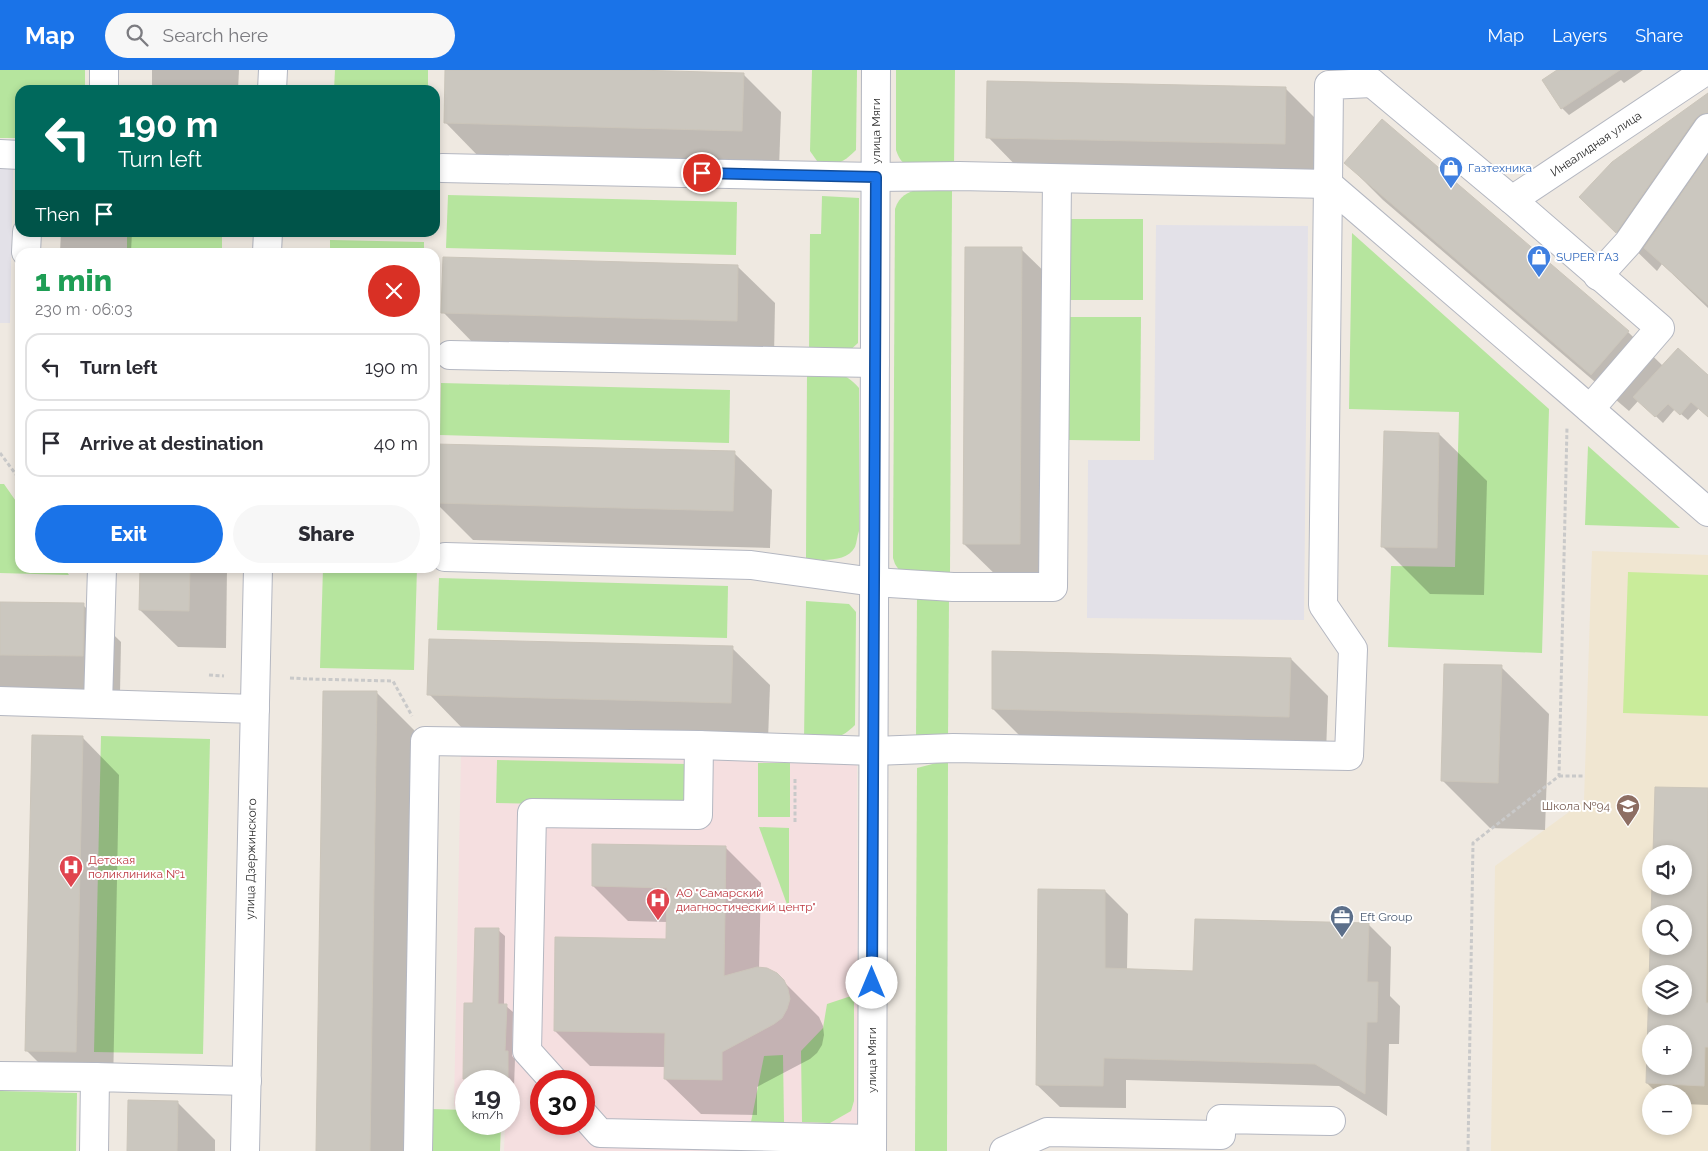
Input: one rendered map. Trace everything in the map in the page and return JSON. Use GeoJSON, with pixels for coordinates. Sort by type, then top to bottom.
{"type":"FeatureCollection","features":[{"type":"Feature","properties":{"kind":"street"},"geometry":{"type":"LineString","coordinates":[[104,70],[104,85]]}},
{"type":"Feature","properties":{"kind":"street"},"geometry":{"type":"LineString","coordinates":[[272,85],[273,70]]}},
{"type":"Feature","properties":{"kind":"street","name":"улица Мяги"},"geometry":{"type":"LineString","coordinates":[[872,1145],[876,70]]}},
{"type":"Feature","properties":{"kind":"street","name":"Инвалидная улица"},"geometry":{"type":"LineString","coordinates":[[1512,200],[1707,70]]}},
{"type":"Feature","properties":{"kind":"street"},"geometry":{"type":"LineString","coordinates":[[418,1151],[425,741],[699,745],[874,751],[953,748],[1349,756],[1353,649],[1323,604],[1328,184],[1326,77],[1375,77],[1598,276],[1660,328],[1590,409]]}},
{"type":"Feature","properties":{"kind":"street"},"geometry":{"type":"LineString","coordinates":[[1598,276],[1628,243],[1708,128]]}},
{"type":"Feature","properties":{"kind":"street"},"geometry":{"type":"LineString","coordinates":[[0,154],[15,155]]}},
{"type":"Feature","properties":{"kind":"street"},"geometry":{"type":"LineString","coordinates":[[442,168],[1328,184],[1708,512]]}},
{"type":"Feature","properties":{"kind":"street"},"geometry":{"type":"LineString","coordinates":[[445,557],[751,566],[874,582],[953,587],[1053,587],[1057,179]]}},
{"type":"Feature","properties":{"kind":"street"},"geometry":{"type":"LineString","coordinates":[[450,355],[875,363]]}},
{"type":"Feature","properties":{"kind":"street"},"geometry":{"type":"LineString","coordinates":[[98,704],[102,573]]}},
{"type":"Feature","properties":{"kind":"street","name":"улица Дзержинского"},"geometry":{"type":"LineString","coordinates":[[245,1151],[258,573]]}},
{"type":"Feature","properties":{"kind":"street"},"geometry":{"type":"LineString","coordinates":[[0,702],[255,709]]}},
{"type":"Feature","properties":{"kind":"street"},"geometry":{"type":"LineString","coordinates":[[544,1070],[527,1051],[532,813],[698,815],[699,745]]}},
{"type":"Feature","properties":{"kind":"street"},"geometry":{"type":"LineString","coordinates":[[0,1076],[247,1081]]}},
{"type":"Feature","properties":{"kind":"street"},"geometry":{"type":"LineString","coordinates":[[94,1151],[95,1077]]}},
{"type":"Feature","properties":{"kind":"street"},"geometry":{"type":"LineString","coordinates":[[1004,1151],[1047,1132],[1221,1135],[1221,1119],[1331,1121]]}},
{"type":"Feature","properties":{"kind":"street"},"geometry":{"type":"LineString","coordinates":[[595,1128],[600,1134],[872,1145]]}},
{"type":"Feature","properties":{"kind":"path"},"geometry":{"type":"LineString","coordinates":[[1559,776],[1568,390]]}},
{"type":"Feature","properties":{"kind":"path"},"geometry":{"type":"LineString","coordinates":[[0,453],[15,473]]}},
{"type":"Feature","properties":{"kind":"path"},"geometry":{"type":"LineString","coordinates":[[209,675],[224,676]]}},
{"type":"Feature","properties":{"kind":"path"},"geometry":{"type":"LineString","coordinates":[[290,678],[393,680],[425,741]]}},
{"type":"Feature","properties":{"kind":"path"},"geometry":{"type":"LineString","coordinates":[[795,774],[795,822]]}},
{"type":"Feature","properties":{"kind":"path"},"geometry":{"type":"LineString","coordinates":[[1468,1151],[1473,843],[1559,776],[1584,776]]}},
{"type":"Feature","properties":{"kind":"shaded area"},"geometry":{"type":"Polygon","coordinates":[[[0,167],[13,167],[10,323],[0,323],[0,167]]]}},
{"type":"Feature","properties":{"kind":"shaded area"},"geometry":{"type":"Polygon","coordinates":[[[1156,225],[1308,226],[1304,620],[1087,618],[1088,460],[1154,460],[1156,225]]]}},
{"type":"Feature","properties":{"kind":"shaded area","name":"Школа №94"},"geometry":{"type":"Polygon","coordinates":[[[1592,551],[1708,555],[1708,1151],[1491,1151],[1495,866],[1584,801],[1592,551]]]}},
{"type":"Feature","properties":{"kind":"shaded area","name":"АО \"Самарский диагностический центр\""},"geometry":{"type":"Polygon","coordinates":[[[461,753],[857,760],[858,1128],[721,1126],[720,1151],[504,1151],[505,1135],[520,1135],[520,1070],[455,1070],[454,1106],[461,753]]]}},
{"type":"Feature","properties":{"kind":"green space"},"geometry":{"type":"Polygon","coordinates":[[[0,70],[85,70],[85,85],[15,85],[15,138],[0,138],[0,70]]]}},
{"type":"Feature","properties":{"kind":"green space"},"geometry":{"type":"Polygon","coordinates":[[[335,70],[428,70],[428,85],[334,85],[335,70]]]}},
{"type":"Feature","properties":{"kind":"green space"},"geometry":{"type":"Polygon","coordinates":[[[812,70],[857,70],[856,150],[838,163],[817,161],[810,151],[812,70]]]}},
{"type":"Feature","properties":{"kind":"green space"},"geometry":{"type":"Polygon","coordinates":[[[896,70],[955,70],[954,168],[912,166],[903,163],[899,157],[896,150],[896,70]]]}},
{"type":"Feature","properties":{"kind":"green space"},"geometry":{"type":"Polygon","coordinates":[[[919,189],[952,190],[950,576],[899,570],[893,558],[895,209],[904,195],[919,189]]]}},
{"type":"Feature","properties":{"kind":"green space"},"geometry":{"type":"Polygon","coordinates":[[[448,195],[737,202],[736,255],[446,248],[448,195]]]}},
{"type":"Feature","properties":{"kind":"green space"},"geometry":{"type":"Polygon","coordinates":[[[822,196],[859,198],[858,343],[848,352],[809,353],[810,234],[821,234],[822,196]]]}},
{"type":"Feature","properties":{"kind":"green space"},"geometry":{"type":"Polygon","coordinates":[[[1068,219],[1143,219],[1143,300],[1068,300],[1068,219]]]}},
{"type":"Feature","properties":{"kind":"green space"},"geometry":{"type":"Polygon","coordinates":[[[1352,233],[1549,409],[1542,653],[1388,647],[1391,566],[1455,567],[1459,412],[1349,409],[1352,233]]]}},
{"type":"Feature","properties":{"kind":"green space"},"geometry":{"type":"Polygon","coordinates":[[[127,237],[222,237],[222,248],[127,248],[127,237]]]}},
{"type":"Feature","properties":{"kind":"green space"},"geometry":{"type":"Polygon","coordinates":[[[330,240],[424,242],[424,248],[330,248],[330,240]]]}},
{"type":"Feature","properties":{"kind":"green space"},"geometry":{"type":"Polygon","coordinates":[[[1069,317],[1141,317],[1140,441],[1068,440],[1069,317]]]}},
{"type":"Feature","properties":{"kind":"green space"},"geometry":{"type":"Polygon","coordinates":[[[807,372],[841,374],[859,388],[859,531],[855,547],[846,556],[840,558],[806,559],[807,372]]]}},
{"type":"Feature","properties":{"kind":"green space"},"geometry":{"type":"Polygon","coordinates":[[[441,383],[730,390],[729,443],[440,435],[441,383]]]}},
{"type":"Feature","properties":{"kind":"green space"},"geometry":{"type":"Polygon","coordinates":[[[1588,446],[1680,528],[1585,525],[1588,446]]]}},
{"type":"Feature","properties":{"kind":"green space"},"geometry":{"type":"Polygon","coordinates":[[[0,484],[4,484],[15,500],[15,573],[68,573],[69,575],[0,573],[0,484]]]}},
{"type":"Feature","properties":{"kind":"green space"},"geometry":{"type":"Polygon","coordinates":[[[1628,572],[1708,575],[1708,716],[1623,713],[1628,572]]]}},
{"type":"Feature","properties":{"kind":"green space"},"geometry":{"type":"Polygon","coordinates":[[[323,573],[417,573],[414,670],[320,668],[323,573]]]}},
{"type":"Feature","properties":{"kind":"green space"},"geometry":{"type":"Polygon","coordinates":[[[439,578],[728,586],[727,638],[437,630],[439,578]]]}},
{"type":"Feature","properties":{"kind":"green space"},"geometry":{"type":"Polygon","coordinates":[[[917,597],[949,598],[948,739],[916,739],[917,597]]]}},
{"type":"Feature","properties":{"kind":"green space"},"geometry":{"type":"Polygon","coordinates":[[[806,601],[849,604],[856,612],[855,725],[843,735],[832,739],[804,740],[806,601]]]}},
{"type":"Feature","properties":{"kind":"green space"},"geometry":{"type":"Polygon","coordinates":[[[101,736],[210,739],[203,1054],[94,1052],[101,736]]]}},
{"type":"Feature","properties":{"kind":"green space"},"geometry":{"type":"Polygon","coordinates":[[[497,760],[687,764],[686,807],[496,803],[497,760]]]}},
{"type":"Feature","properties":{"kind":"green space"},"geometry":{"type":"Polygon","coordinates":[[[948,760],[947,1151],[915,1151],[917,768],[948,760]]]}},
{"type":"Feature","properties":{"kind":"green space"},"geometry":{"type":"Polygon","coordinates":[[[758,763],[790,763],[790,817],[758,817],[758,763]]]}},
{"type":"Feature","properties":{"kind":"green space"},"geometry":{"type":"Polygon","coordinates":[[[759,827],[789,828],[789,910],[759,827]]]}},
{"type":"Feature","properties":{"kind":"green space"},"geometry":{"type":"Polygon","coordinates":[[[854,995],[854,1101],[851,1111],[830,1123],[802,1122],[801,1051],[823,1028],[827,1004],[854,995]]]}},
{"type":"Feature","properties":{"kind":"green space"},"geometry":{"type":"Polygon","coordinates":[[[783,1055],[784,1122],[751,1122],[764,1056],[783,1055]]]}},
{"type":"Feature","properties":{"kind":"green space"},"geometry":{"type":"Polygon","coordinates":[[[0,1091],[77,1093],[76,1151],[0,1151],[0,1091]]]}},
{"type":"Feature","properties":{"kind":"green space"},"geometry":{"type":"Polygon","coordinates":[[[431,1109],[455,1110],[455,1135],[501,1135],[500,1151],[430,1151],[431,1109]]]}},
{"type":"Feature","properties":{"kind":"building"},"geometry":{"type":"Polygon","coordinates":[[[445,70],[635,70],[744,73],[742,131],[444,123],[445,70]]]}},
{"type":"Feature","properties":{"kind":"building"},"geometry":{"type":"Polygon","coordinates":[[[1557,70],[1620,70],[1561,109],[1542,80],[1557,70]]]}},
{"type":"Feature","properties":{"kind":"building"},"geometry":{"type":"Polygon","coordinates":[[[987,81],[1286,87],[1285,144],[986,138],[987,81]]]}},
{"type":"Feature","properties":{"kind":"building"},"geometry":{"type":"Polygon","coordinates":[[[1708,93],[1708,113],[1701,114],[1695,119],[1616,233],[1579,197],[1612,162],[1708,93]]]}},
{"type":"Feature","properties":{"kind":"building"},"geometry":{"type":"Polygon","coordinates":[[[1382,119],[1629,331],[1591,375],[1344,163],[1382,119]]]}},
{"type":"Feature","properties":{"kind":"building"},"geometry":{"type":"Polygon","coordinates":[[[1708,155],[1708,305],[1644,248],[1708,155]]]}},
{"type":"Feature","properties":{"kind":"building"},"geometry":{"type":"Polygon","coordinates":[[[965,247],[1022,247],[1020,544],[963,544],[965,247]]]}},
{"type":"Feature","properties":{"kind":"building"},"geometry":{"type":"Polygon","coordinates":[[[443,257],[738,265],[737,321],[441,313],[443,257]]]}},
{"type":"Feature","properties":{"kind":"building"},"geometry":{"type":"Polygon","coordinates":[[[1678,348],[1708,375],[1708,417],[1691,402],[1680,415],[1668,404],[1655,417],[1633,397],[1678,348]]]}},
{"type":"Feature","properties":{"kind":"building"},"geometry":{"type":"Polygon","coordinates":[[[1384,431],[1439,433],[1437,548],[1381,547],[1384,431]]]}},
{"type":"Feature","properties":{"kind":"building"},"geometry":{"type":"Polygon","coordinates":[[[440,444],[735,451],[733,511],[440,503],[440,444]]]}},
{"type":"Feature","properties":{"kind":"building"},"geometry":{"type":"Polygon","coordinates":[[[140,573],[190,573],[189,611],[139,610],[140,573]]]}},
{"type":"Feature","properties":{"kind":"building"},"geometry":{"type":"Polygon","coordinates":[[[0,602],[84,603],[83,656],[0,655],[0,602]]]}},
{"type":"Feature","properties":{"kind":"building"},"geometry":{"type":"Polygon","coordinates":[[[429,639],[733,646],[731,703],[427,695],[429,639]]]}},
{"type":"Feature","properties":{"kind":"building"},"geometry":{"type":"Polygon","coordinates":[[[992,651],[1291,658],[1289,717],[992,709],[992,651]]]}},
{"type":"Feature","properties":{"kind":"building"},"geometry":{"type":"Polygon","coordinates":[[[1444,664],[1502,665],[1498,783],[1441,781],[1444,664]]]}},
{"type":"Feature","properties":{"kind":"building"},"geometry":{"type":"Polygon","coordinates":[[[323,691],[377,691],[370,1151],[316,1151],[323,691]]]}},
{"type":"Feature","properties":{"kind":"building"},"geometry":{"type":"Polygon","coordinates":[[[32,735],[83,736],[76,1052],[25,1051],[32,735]]]}},
{"type":"Feature","properties":{"kind":"building"},"geometry":{"type":"Polygon","coordinates":[[[1655,787],[1708,788],[1706,1003],[1708,1003],[1708,1047],[1705,1047],[1704,1086],[1646,1083],[1646,1075],[1692,1075],[1692,1025],[1648,1025],[1648,1015],[1692,1015],[1692,965],[1650,965],[1650,955],[1692,955],[1692,905],[1651,905],[1652,895],[1692,895],[1692,845],[1653,845],[1655,787]]]}},
{"type":"Feature","properties":{"kind":"building"},"geometry":{"type":"Polygon","coordinates":[[[592,844],[726,846],[724,976],[757,967],[767,968],[777,973],[784,980],[790,999],[782,1018],[722,1052],[722,1080],[664,1079],[665,1033],[554,1031],[555,937],[666,939],[667,888],[592,886],[592,844]]]}},
{"type":"Feature","properties":{"kind":"building"},"geometry":{"type":"Polygon","coordinates":[[[1038,889],[1105,890],[1105,968],[1193,971],[1195,919],[1369,923],[1367,982],[1378,982],[1377,1022],[1367,1022],[1365,1094],[1315,1064],[1104,1058],[1103,1086],[1036,1085],[1038,889]]]}},
{"type":"Feature","properties":{"kind":"building"},"geometry":{"type":"Polygon","coordinates":[[[475,928],[499,928],[498,1004],[507,1004],[505,1051],[508,1051],[508,1070],[463,1070],[464,1003],[473,1003],[475,928]]]}},
{"type":"Feature","properties":{"kind":"building"},"geometry":{"type":"Polygon","coordinates":[[[128,1100],[178,1101],[177,1151],[127,1151],[128,1100]]]}},
{"type":"Feature","properties":{"kind":"place","name":"Газтехника"},"geometry":{"type":"Point","coordinates":[1451,189]}},
{"type":"Feature","properties":{"kind":"place","name":"SUPER ГАЗ"},"geometry":{"type":"Point","coordinates":[1539,278]}},
{"type":"Feature","properties":{"kind":"place","name":"Школа №94"},"geometry":{"type":"Point","coordinates":[1628,827]}},
{"type":"Feature","properties":{"kind":"place","name":"Детская поликлиника №1"},"geometry":{"type":"Point","coordinates":[71,888]}},
{"type":"Feature","properties":{"kind":"place","name":"АО \"Самарский диагностический центр\""},"geometry":{"type":"Point","coordinates":[658,921]}},
{"type":"Feature","properties":{"kind":"place","name":"Eft Group"},"geometry":{"type":"Point","coordinates":[1342,938]}},
{"type":"Feature","properties":{"kind":"route"},"geometry":{"type":"LineString","coordinates":[[702,173],[876,177],[872,983]]}}]}
